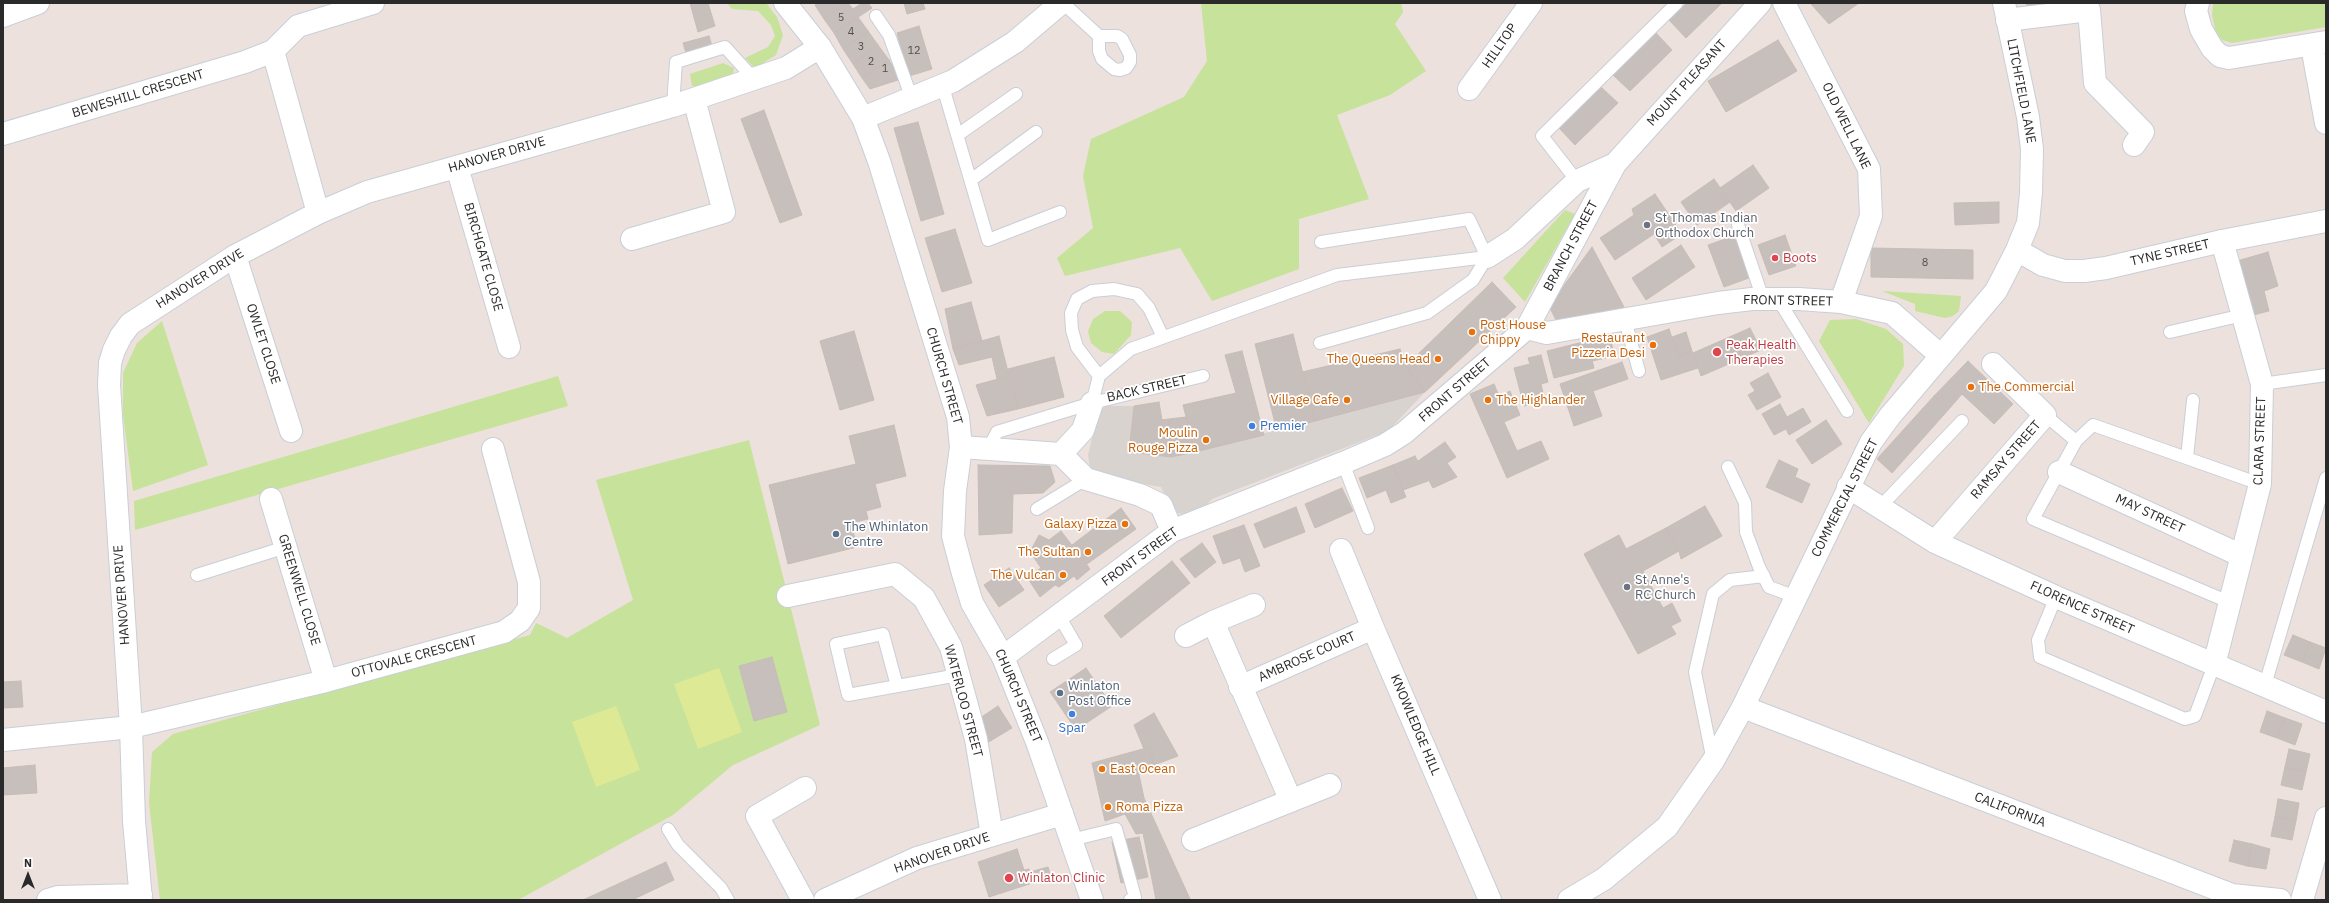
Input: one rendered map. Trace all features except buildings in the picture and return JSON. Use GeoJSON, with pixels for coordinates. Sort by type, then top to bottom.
{"type":"FeatureCollection","features":[{"type":"Feature","properties":{"kind":"street"},"geometry":{"type":"LineString","coordinates":[[3,16],[38,3]]}},
{"type":"Feature","properties":{"kind":"street"},"geometry":{"type":"LineString","coordinates":[[318,213],[272,51],[298,26],[373,3]]}},
{"type":"Feature","properties":{"kind":"street","name":"CHURCH STREET"},"geometry":{"type":"LineString","coordinates":[[785,3],[820,47],[858,110],[879,161],[956,410],[961,447],[955,491],[953,536],[972,603],[1003,657],[1037,742],[1092,900]]}},
{"type":"Feature","properties":{"kind":"street"},"geometry":{"type":"LineString","coordinates":[[858,110],[912,99],[943,87],[1015,42],[1062,3]]}},
{"type":"Feature","properties":{"kind":"street","name":"HILLTOP"},"geometry":{"type":"LineString","coordinates":[[1469,89],[1531,3]]}},
{"type":"Feature","properties":{"kind":"street","name":"MOUNT PLEASANT"},"geometry":{"type":"LineString","coordinates":[[1615,164],[1760,3]]}},
{"type":"Feature","properties":{"kind":"street","name":"OLD WELL LANE"},"geometry":{"type":"LineString","coordinates":[[1784,3],[1869,169],[1871,216],[1841,302]]}},
{"type":"Feature","properties":{"kind":"street"},"geometry":{"type":"LineString","coordinates":[[2198,3],[2196,11],[2201,29],[2212,48],[2220,56],[2230,58],[2319,44],[2326,123]]}},
{"type":"Feature","properties":{"kind":"street"},"geometry":{"type":"LineString","coordinates":[[2006,12],[2090,10],[2095,82],[2143,132],[2134,145]]}},
{"type":"Feature","properties":{"kind":"street","name":"LITCHFIELD LANE"},"geometry":{"type":"LineString","coordinates":[[2006,12],[2028,117],[2032,149],[2031,193],[2028,223],[2017,250]]}},
{"type":"Feature","properties":{"kind":"street","name":"HANOVER DRIVE"},"geometry":{"type":"LineString","coordinates":[[141,898],[134,821],[131,727],[109,385],[110,363],[121,336],[130,324],[235,256],[318,213],[367,192],[673,106],[786,68],[820,47]]}},
{"type":"Feature","properties":{"kind":"street","name":"BEWESHILL CRESCENT"},"geometry":{"type":"LineString","coordinates":[[3,134],[245,62],[272,51]]}},
{"type":"Feature","properties":{"kind":"street"},"geometry":{"type":"LineString","coordinates":[[632,239],[724,212],[694,99]]}},
{"type":"Feature","properties":{"kind":"street"},"geometry":{"type":"LineString","coordinates":[[1487,257],[1515,239],[1577,181],[1615,164]]}},
{"type":"Feature","properties":{"kind":"street","name":"BRANCH STREET"},"geometry":{"type":"LineString","coordinates":[[1527,328],[1615,164]]}},
{"type":"Feature","properties":{"kind":"street","name":"BIRCHGATE CLOSE"},"geometry":{"type":"LineString","coordinates":[[457,167],[510,347]]}},
{"type":"Feature","properties":{"kind":"street","name":"TYNE STREET"},"geometry":{"type":"LineString","coordinates":[[2017,250],[2043,265],[2065,271],[2084,271],[2106,268],[2222,241],[2326,221]]}},
{"type":"Feature","properties":{"kind":"street","name":"CLARA STREET"},"geometry":{"type":"LineString","coordinates":[[2214,665],[2240,555],[2260,484],[2262,384],[2222,241]]}},
{"type":"Feature","properties":{"kind":"street","name":"COMMERCIAL STREET"},"geometry":{"type":"LineString","coordinates":[[1568,900],[1604,880],[1667,827],[1713,761],[1742,707],[1871,442],[1890,416],[1940,355],[1996,291],[2017,250]]}},
{"type":"Feature","properties":{"kind":"street","name":"OWLET CLOSE"},"geometry":{"type":"LineString","coordinates":[[235,256],[291,432]]}},
{"type":"Feature","properties":{"kind":"street","name":"FRONT STREET"},"geometry":{"type":"LineString","coordinates":[[1003,657],[1172,530],[1343,463],[1385,445],[1404,434],[1527,328],[1548,333],[1718,303],[1771,299],[1841,302],[1892,312],[1940,355]]}},
{"type":"Feature","properties":{"kind":"street","name":"RAMSAY STREET"},"geometry":{"type":"LineString","coordinates":[[1935,542],[2045,414],[1993,364]]}},
{"type":"Feature","properties":{"kind":"street","name":"BACK STREET"},"geometry":{"type":"LineString","coordinates":[[1061,454],[1082,430],[1092,403]]}},
{"type":"Feature","properties":{"kind":"street"},"geometry":{"type":"LineString","coordinates":[[961,447],[1061,454],[1086,479],[1140,495],[1161,505],[1172,530]]}},
{"type":"Feature","properties":{"kind":"street","name":"OTTOVALE CRESCENT"},"geometry":{"type":"LineString","coordinates":[[3,740],[131,727],[326,681],[504,632],[520,621],[529,608],[529,582],[493,449]]}},
{"type":"Feature","properties":{"kind":"street","name":"MAY STREET"},"geometry":{"type":"LineString","coordinates":[[2059,472],[2240,555]]}},
{"type":"Feature","properties":{"kind":"street","name":"FLORENCE STREET"},"geometry":{"type":"LineString","coordinates":[[1848,487],[1935,542],[2056,597],[2214,665],[2266,685],[2326,712]]}},
{"type":"Feature","properties":{"kind":"street","name":"GREENWELL CLOSE"},"geometry":{"type":"LineString","coordinates":[[271,499],[326,681]]}},
{"type":"Feature","properties":{"kind":"street","name":"KNOWLEDGE HILL"},"geometry":{"type":"LineString","coordinates":[[1341,550],[1490,900]]}},
{"type":"Feature","properties":{"kind":"street","name":"WATERLOO STREET"},"geometry":{"type":"LineString","coordinates":[[788,596],[894,574],[924,598],[951,648],[976,739],[992,835]]}},
{"type":"Feature","properties":{"kind":"street"},"geometry":{"type":"LineString","coordinates":[[1186,636],[1213,622],[1254,605]]}},
{"type":"Feature","properties":{"kind":"street"},"geometry":{"type":"LineString","coordinates":[[1213,622],[1240,687],[1291,801]]}},
{"type":"Feature","properties":{"kind":"street","name":"AMBROSE COURT"},"geometry":{"type":"LineString","coordinates":[[1240,687],[1373,628]]}},
{"type":"Feature","properties":{"kind":"street","name":"CALIFORNIA"},"geometry":{"type":"LineString","coordinates":[[1742,707],[2232,895],[2280,900]]}},
{"type":"Feature","properties":{"kind":"street"},"geometry":{"type":"LineString","coordinates":[[1193,840],[1330,785]]}},
{"type":"Feature","properties":{"kind":"street"},"geometry":{"type":"LineString","coordinates":[[803,900],[757,816],[805,788]]}},
{"type":"Feature","properties":{"kind":"street","name":"HANOVER DRIVE"},"geometry":{"type":"LineString","coordinates":[[825,900],[917,858],[1062,814]]}},
{"type":"Feature","properties":{"kind":"street"},"geometry":{"type":"LineString","coordinates":[[2302,900],[2326,818]]}},
{"type":"Feature","properties":{"kind":"street"},"geometry":{"type":"LineString","coordinates":[[48,900],[58,897],[141,898]]}},
{"type":"Feature","properties":{"kind":"lane"},"geometry":{"type":"LineString","coordinates":[[1062,3],[1099,36]]}},
{"type":"Feature","properties":{"kind":"lane"},"geometry":{"type":"LineString","coordinates":[[1577,181],[1542,136],[1677,3]]}},
{"type":"Feature","properties":{"kind":"lane"},"geometry":{"type":"LineString","coordinates":[[876,16],[889,35],[912,99]]}},
{"type":"Feature","properties":{"kind":"lane"},"geometry":{"type":"LineString","coordinates":[[673,106],[676,62],[725,47],[754,79]]}},
{"type":"Feature","properties":{"kind":"lane"},"geometry":{"type":"LineString","coordinates":[[943,87],[959,134],[988,240],[1060,212]]}},
{"type":"Feature","properties":{"kind":"lane"},"geometry":{"type":"LineString","coordinates":[[959,134],[1016,94]]}},
{"type":"Feature","properties":{"kind":"lane"},"geometry":{"type":"LineString","coordinates":[[971,180],[1036,132]]}},
{"type":"Feature","properties":{"kind":"lane"},"geometry":{"type":"LineString","coordinates":[[1321,242],[1469,219],[1487,257]]}},
{"type":"Feature","properties":{"kind":"lane"},"geometry":{"type":"LineString","coordinates":[[1738,225],[1771,299],[1847,410]]}},
{"type":"Feature","properties":{"kind":"lane"},"geometry":{"type":"LineString","coordinates":[[1092,403],[1099,376],[1131,349],[1163,337],[1337,275],[1487,257]]}},
{"type":"Feature","properties":{"kind":"lane"},"geometry":{"type":"LineString","coordinates":[[1320,343],[1427,314],[1473,280],[1487,257]]}},
{"type":"Feature","properties":{"kind":"lane"},"geometry":{"type":"LineString","coordinates":[[1099,376],[1077,347],[1072,330],[1071,314],[1077,299],[1092,291],[1107,289],[1137,294],[1149,308],[1163,337]]}},
{"type":"Feature","properties":{"kind":"lane"},"geometry":{"type":"LineString","coordinates":[[2170,332],[2243,315]]}},
{"type":"Feature","properties":{"kind":"lane"},"geometry":{"type":"LineString","coordinates":[[1626,320],[1639,371]]}},
{"type":"Feature","properties":{"kind":"lane"},"geometry":{"type":"LineString","coordinates":[[2262,384],[2326,375]]}},
{"type":"Feature","properties":{"kind":"lane","name":"BACK STREET"},"geometry":{"type":"LineString","coordinates":[[988,449],[997,432],[1092,403],[1203,376]]}},
{"type":"Feature","properties":{"kind":"lane"},"geometry":{"type":"LineString","coordinates":[[2187,458],[2193,400]]}},
{"type":"Feature","properties":{"kind":"lane"},"geometry":{"type":"LineString","coordinates":[[2045,414],[2076,441]]}},
{"type":"Feature","properties":{"kind":"lane"},"geometry":{"type":"LineString","coordinates":[[1880,507],[1962,421]]}},
{"type":"Feature","properties":{"kind":"lane"},"geometry":{"type":"LineString","coordinates":[[2229,602],[2033,518],[2076,441],[2093,425],[2260,484]]}},
{"type":"Feature","properties":{"kind":"lane"},"geometry":{"type":"LineString","coordinates":[[1343,463],[1368,528]]}},
{"type":"Feature","properties":{"kind":"lane"},"geometry":{"type":"LineString","coordinates":[[1728,467],[1745,503],[1746,532],[1769,587],[1796,597]]}},
{"type":"Feature","properties":{"kind":"lane"},"geometry":{"type":"LineString","coordinates":[[2266,685],[2326,478]]}},
{"type":"Feature","properties":{"kind":"lane"},"geometry":{"type":"LineString","coordinates":[[1037,509],[1086,479]]}},
{"type":"Feature","properties":{"kind":"lane"},"geometry":{"type":"LineString","coordinates":[[197,575],[286,548]]}},
{"type":"Feature","properties":{"kind":"lane"},"geometry":{"type":"LineString","coordinates":[[1713,761],[1695,672],[1713,594],[1730,580],[1764,576]]}},
{"type":"Feature","properties":{"kind":"lane"},"geometry":{"type":"LineString","coordinates":[[2056,597],[2038,640],[2040,657],[2185,719],[2195,716],[2214,665]]}},
{"type":"Feature","properties":{"kind":"lane"},"geometry":{"type":"LineString","coordinates":[[1053,660],[1076,644],[1059,616]]}},
{"type":"Feature","properties":{"kind":"lane"},"geometry":{"type":"LineString","coordinates":[[897,686],[883,634],[836,644],[848,695],[958,675]]}},
{"type":"Feature","properties":{"kind":"lane"},"geometry":{"type":"LineString","coordinates":[[668,829],[678,845],[721,888],[728,900]]}},
{"type":"Feature","properties":{"kind":"lane"},"geometry":{"type":"LineString","coordinates":[[1071,840],[1116,829],[1134,897],[1130,900]]}},
{"type":"Feature","properties":{"kind":"green space"},"geometry":{"type":"Polygon","coordinates":[[[727,3],[766,3],[777,17],[783,35],[776,55],[755,68],[745,58],[768,47],[775,36],[771,25],[758,11],[732,9],[727,3]]]}},
{"type":"Feature","properties":{"kind":"green space"},"geometry":{"type":"Polygon","coordinates":[[[1201,3],[1401,3],[1403,12],[1395,24],[1426,71],[1390,95],[1337,115],[1369,199],[1299,219],[1299,269],[1212,301],[1180,248],[1065,276],[1057,258],[1093,228],[1083,176],[1091,139],[1184,97],[1207,61],[1201,3]]]}},
{"type":"Feature","properties":{"kind":"green space"},"geometry":{"type":"Polygon","coordinates":[[[2213,3],[2326,3],[2326,27],[2232,43],[2222,40],[2216,33],[2212,15],[2213,3]]]}},
{"type":"Feature","properties":{"kind":"green space"},"geometry":{"type":"Polygon","coordinates":[[[723,63],[734,68],[733,75],[699,86],[692,86],[690,74],[723,63]]]}},
{"type":"Feature","properties":{"kind":"green space"},"geometry":{"type":"Polygon","coordinates":[[[1565,210],[1575,214],[1525,302],[1503,278],[1565,210]]]}},
{"type":"Feature","properties":{"kind":"green space"},"geometry":{"type":"Polygon","coordinates":[[[1882,291],[1961,296],[1959,311],[1953,316],[1945,318],[1915,311],[1915,304],[1882,291]]]}},
{"type":"Feature","properties":{"kind":"green space"},"geometry":{"type":"Polygon","coordinates":[[[1105,311],[1120,311],[1132,322],[1131,335],[1114,354],[1102,352],[1091,343],[1088,331],[1093,319],[1105,311]]]}},
{"type":"Feature","properties":{"kind":"green space"},"geometry":{"type":"Polygon","coordinates":[[[1856,319],[1886,329],[1903,344],[1904,366],[1869,423],[1819,341],[1830,320],[1856,319]]]}},
{"type":"Feature","properties":{"kind":"green space"},"geometry":{"type":"Polygon","coordinates":[[[162,321],[208,465],[133,491],[123,415],[123,373],[137,343],[162,321]]]}},
{"type":"Feature","properties":{"kind":"green space"},"geometry":{"type":"Polygon","coordinates":[[[558,376],[568,406],[135,530],[134,501],[558,376]]]}},
{"type":"Feature","properties":{"kind":"green space"},"geometry":{"type":"Polygon","coordinates":[[[749,440],[820,725],[733,765],[673,815],[518,900],[160,900],[149,803],[152,752],[173,734],[530,635],[536,623],[567,638],[633,600],[596,480],[749,440]]]}},
{"type":"Feature","properties":{"kind":"green space"},"geometry":{"type":"Polygon","coordinates":[[[719,668],[742,732],[698,749],[674,684],[719,668]]]}},
{"type":"Feature","properties":{"kind":"green space"},"geometry":{"type":"Polygon","coordinates":[[[616,706],[640,770],[596,787],[572,722],[616,706]]]}},
{"type":"Feature","properties":{"kind":"shaded area"},"geometry":{"type":"Polygon","coordinates":[[[1425,392],[1388,431],[1212,499],[1201,510],[1192,515],[1177,513],[1170,506],[1161,487],[1101,477],[1090,468],[1088,455],[1099,410],[1107,406],[1134,406],[1129,452],[1171,457],[1425,392]]]}},
{"type":"Feature","properties":{"kind":"place","name":"St Thomas Indian Orthodox Church"},"geometry":{"type":"Point","coordinates":[1647,225]}},
{"type":"Feature","properties":{"kind":"place","name":"Boots"},"geometry":{"type":"Point","coordinates":[1775,258]}},
{"type":"Feature","properties":{"kind":"place","name":"Post House Chippy"},"geometry":{"type":"Point","coordinates":[1472,332]}},
{"type":"Feature","properties":{"kind":"place","name":"Restaurant Pizzeria Desi"},"geometry":{"type":"Point","coordinates":[1653,345]}},
{"type":"Feature","properties":{"kind":"place","name":"Peak Health Therapies"},"geometry":{"type":"Point","coordinates":[1717,352]}},
{"type":"Feature","properties":{"kind":"place","name":"The Queens Head"},"geometry":{"type":"Point","coordinates":[1438,359]}},
{"type":"Feature","properties":{"kind":"place","name":"The Commercial"},"geometry":{"type":"Point","coordinates":[1971,387]}},
{"type":"Feature","properties":{"kind":"place","name":"Village Cafe"},"geometry":{"type":"Point","coordinates":[1347,400]}},
{"type":"Feature","properties":{"kind":"place","name":"The Highlander"},"geometry":{"type":"Point","coordinates":[1488,400]}},
{"type":"Feature","properties":{"kind":"place","name":"Premier"},"geometry":{"type":"Point","coordinates":[1252,426]}},
{"type":"Feature","properties":{"kind":"place","name":"Moulin Rouge Pizza"},"geometry":{"type":"Point","coordinates":[1206,440]}},
{"type":"Feature","properties":{"kind":"place","name":"Galaxy Pizza"},"geometry":{"type":"Point","coordinates":[1125,524]}},
{"type":"Feature","properties":{"kind":"place","name":"The Whinlaton Centre"},"geometry":{"type":"Point","coordinates":[836,534]}},
{"type":"Feature","properties":{"kind":"place","name":"The Sultan"},"geometry":{"type":"Point","coordinates":[1088,552]}},
{"type":"Feature","properties":{"kind":"place","name":"The Vulcan"},"geometry":{"type":"Point","coordinates":[1063,575]}},
{"type":"Feature","properties":{"kind":"place","name":"St Anne's RC Church"},"geometry":{"type":"Point","coordinates":[1627,587]}},
{"type":"Feature","properties":{"kind":"place","name":"Winlaton Post Office"},"geometry":{"type":"Point","coordinates":[1060,693]}},
{"type":"Feature","properties":{"kind":"place","name":"Spar"},"geometry":{"type":"Point","coordinates":[1072,714]}},
{"type":"Feature","properties":{"kind":"place","name":"East Ocean"},"geometry":{"type":"Point","coordinates":[1102,769]}},
{"type":"Feature","properties":{"kind":"place","name":"Roma Pizza"},"geometry":{"type":"Point","coordinates":[1108,807]}},
{"type":"Feature","properties":{"kind":"place","name":"Winlaton Clinic"},"geometry":{"type":"Point","coordinates":[1009,878]}}]}
